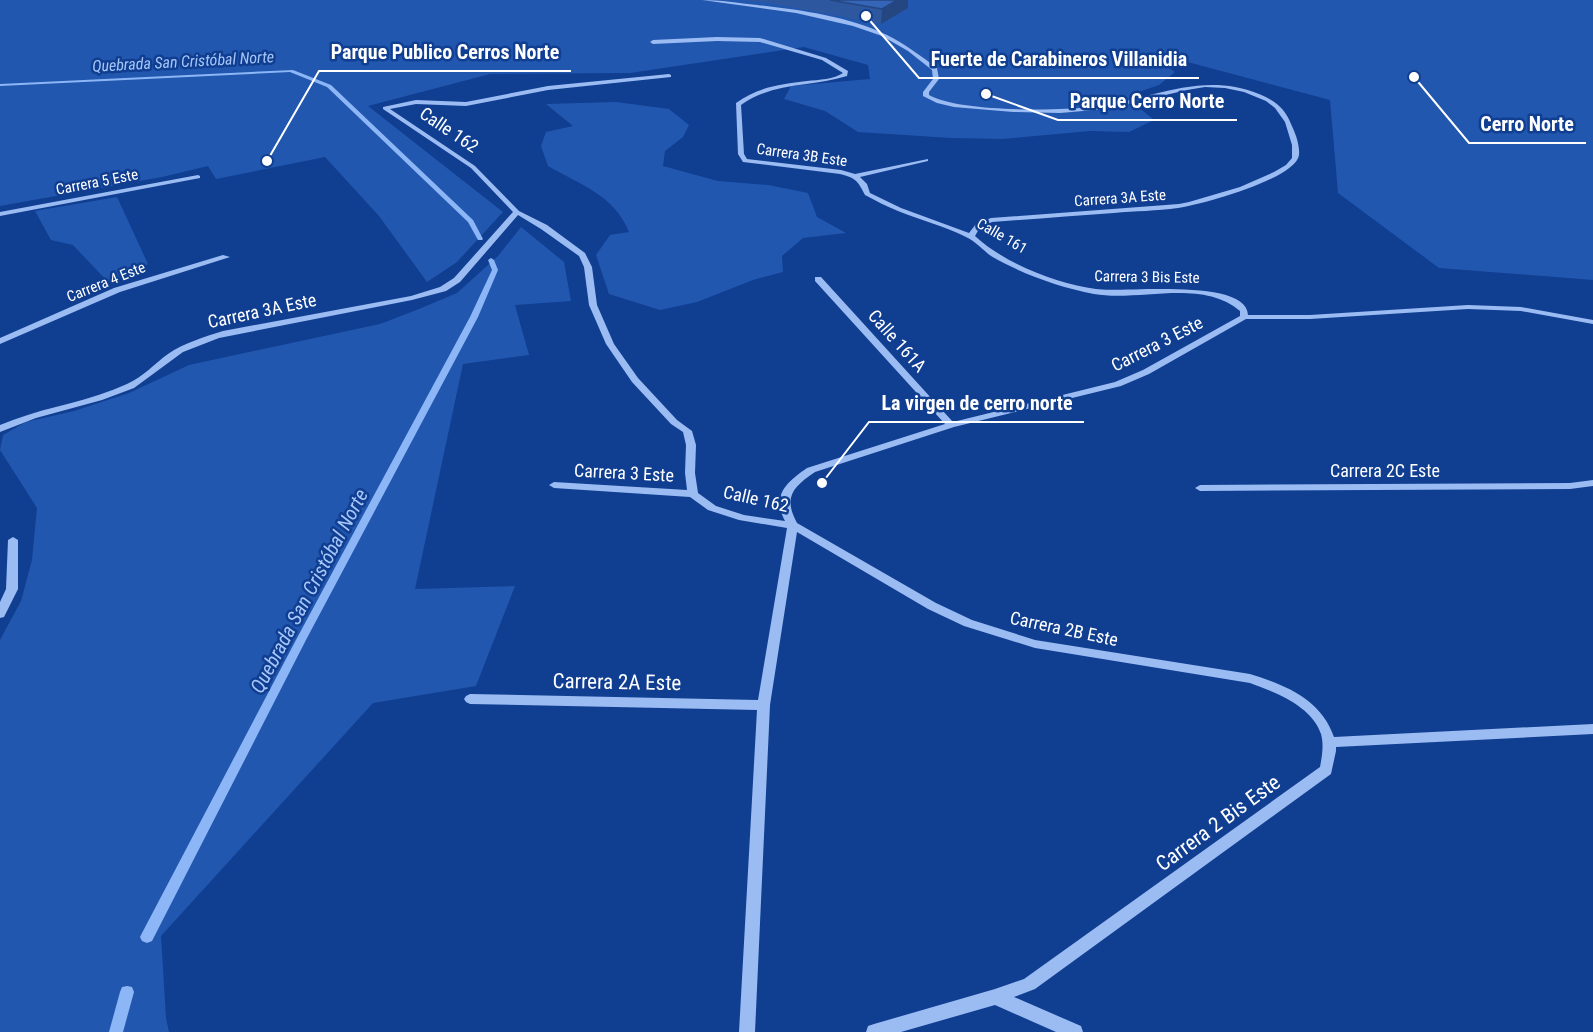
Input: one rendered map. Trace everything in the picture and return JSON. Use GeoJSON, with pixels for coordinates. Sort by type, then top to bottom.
{"type":"FeatureCollection","features":[{"type":"Feature","properties":{"kind":"street","name":"Carrera 3A Este"},"geometry":{"type":"LineString","coordinates":[[704,0],[800,12],[865,26],[902,43],[921,56],[935,69],[936,79],[926,92],[926,96],[931,100],[950,104],[986,108],[1090,109],[1214,84],[1235,88],[1266,99],[1280,108],[1286,116],[1296,149],[1295,158],[1286,169],[1274,176],[1202,201],[1179,206],[1152,210],[991,220],[978,224],[971,236]]}},
{"type":"Feature","properties":{"kind":"street","name":"Carrera 3B Este"},"geometry":{"type":"LineString","coordinates":[[653,42],[717,39],[760,40],[809,54],[842,68],[845,75],[834,80],[772,88],[745,98],[738,104],[741,154],[745,161],[841,172],[855,176],[926,160]]}},
{"type":"Feature","properties":{"kind":"street","name":"Calle 162"},"geometry":{"type":"LineString","coordinates":[[669,76],[548,88],[466,104],[416,102],[385,108],[473,168],[517,212],[544,227],[582,255],[588,267],[593,305],[610,344],[634,380],[674,422],[687,432],[691,445],[690,473],[693,494],[712,508],[743,518],[793,525],[764,705],[747,1032]]}},
{"type":"Feature","properties":{"kind":"street","name":"Calle 161"},"geometry":{"type":"LineString","coordinates":[[855,176],[864,184],[867,194],[884,203],[971,236],[992,253],[1051,280],[1074,287]]}},
{"type":"Feature","properties":{"kind":"street","name":"Carrera 5 Este"},"geometry":{"type":"LineString","coordinates":[[0,214],[198,177]]}},
{"type":"Feature","properties":{"kind":"street","name":"Carrera 3A Este"},"geometry":{"type":"LineString","coordinates":[[0,429],[34,413],[131,386],[151,375],[169,357],[198,342],[223,334],[412,298],[443,289],[469,269],[517,212]]}},
{"type":"Feature","properties":{"kind":"street","name":"Carrera 4 Este"},"geometry":{"type":"LineString","coordinates":[[0,341],[117,290],[226,257]]}},
{"type":"Feature","properties":{"kind":"street","name":"Calle 161A"},"geometry":{"type":"LineString","coordinates":[[818,279],[951,425]]}},
{"type":"Feature","properties":{"kind":"street","name":"Carrera 3 Bis Este"},"geometry":{"type":"LineString","coordinates":[[1074,287],[1124,294],[1204,292],[1233,300],[1244,310],[1244,316]]}},
{"type":"Feature","properties":{"kind":"street"},"geometry":{"type":"LineString","coordinates":[[1244,316],[1310,317],[1468,307],[1521,309],[1593,322]]}},
{"type":"Feature","properties":{"kind":"street","name":"Carrera 3 Este"},"geometry":{"type":"LineString","coordinates":[[793,525],[784,510],[785,495],[795,481],[811,470],[951,425],[1118,384],[1146,372],[1244,316]]}},
{"type":"Feature","properties":{"kind":"street","name":"Carrera 2C Este"},"geometry":{"type":"LineString","coordinates":[[1200,488],[1570,486],[1593,483]]}},
{"type":"Feature","properties":{"kind":"street","name":"Carrera 3 Este"},"geometry":{"type":"LineString","coordinates":[[554,485],[693,494]]}},
{"type":"Feature","properties":{"kind":"street","name":"Carrera 2B Este"},"geometry":{"type":"LineString","coordinates":[[793,525],[932,606],[968,623],[1035,644],[1250,679],[1278,687],[1310,708],[1324,724],[1331,742]]}},
{"type":"Feature","properties":{"kind":"street"},"geometry":{"type":"LineString","coordinates":[[0,614],[12,588],[13,540]]}},
{"type":"Feature","properties":{"kind":"street","name":"Carrera 2A Este"},"geometry":{"type":"LineString","coordinates":[[470,699],[764,705]]}},
{"type":"Feature","properties":{"kind":"street"},"geometry":{"type":"LineString","coordinates":[[1331,742],[1593,729]]}},
{"type":"Feature","properties":{"kind":"street","name":"Carrera 2 Bis Este"},"geometry":{"type":"LineString","coordinates":[[874,1032],[995,997],[1029,984],[1326,770],[1332,754],[1331,742]]}},
{"type":"Feature","properties":{"kind":"street"},"geometry":{"type":"LineString","coordinates":[[995,997],[1075,1032]]}},
{"type":"Feature","properties":{"kind":"shaded area"},"geometry":{"type":"Polygon","coordinates":[[[0,0],[1593,0],[1593,280],[1439,268],[1338,193],[1330,100],[1180,60],[1162,63],[1175,72],[1159,85],[1133,94],[1136,105],[1154,120],[1129,132],[1090,131],[1003,139],[858,132],[825,111],[784,99],[791,86],[870,79],[868,65],[804,47],[630,73],[490,74],[368,106],[503,212],[457,262],[427,282],[379,216],[325,157],[216,179],[208,166],[162,177],[0,206],[0,0]]]}},
{"type":"Feature","properties":{"kind":"shaded area"},"geometry":{"type":"Polygon","coordinates":[[[616,102],[669,109],[689,125],[683,137],[665,151],[663,166],[718,181],[768,185],[808,193],[817,217],[846,233],[803,238],[782,256],[783,272],[753,280],[697,302],[660,310],[609,294],[596,255],[610,235],[629,232],[623,219],[605,200],[584,185],[548,166],[541,146],[546,132],[573,126],[546,104],[616,102]]]}},
{"type":"Feature","properties":{"kind":"shaded area"},"geometry":{"type":"Polygon","coordinates":[[[117,197],[148,264],[110,284],[73,245],[51,240],[35,211],[117,197]]]}},
{"type":"Feature","properties":{"kind":"shaded area"},"geometry":{"type":"Polygon","coordinates":[[[521,227],[564,262],[571,301],[515,305],[529,355],[463,364],[415,589],[515,586],[476,686],[373,703],[161,936],[166,1018],[169,1032],[0,1032],[0,640],[21,601],[32,560],[37,508],[0,450],[3,435],[26,422],[74,411],[129,393],[189,365],[380,324],[419,309],[457,293],[498,256],[521,227]]]}},
{"type":"Feature","properties":{"kind":"building"},"geometry":{"type":"Polygon","coordinates":[[[830,0],[897,0],[882,9],[830,0]]]}},
{"type":"Feature","properties":{"kind":"waterway","name":"Quebrada San Cristóbal Norte"},"geometry":{"type":"LineString","coordinates":[[0,85],[291,71],[329,86],[471,221],[480,239]]}},
{"type":"Feature","properties":{"kind":"waterway","name":"Quebrada San Cristóbal Norte"},"geometry":{"type":"LineString","coordinates":[[147,937],[302,638],[474,317],[495,270],[491,260]]}},
{"type":"Feature","properties":{"kind":"waterway","name":"Quebrada San Cristóbal Norte"},"geometry":{"type":"LineString","coordinates":[[116,1032],[127,992]]}},
{"type":"Feature","properties":{"kind":"place","name":"Fuerte de Carabineros Villanidia"},"geometry":{"type":"Point","coordinates":[866,16]}},
{"type":"Feature","properties":{"kind":"place","name":"Cerro Norte"},"geometry":{"type":"Point","coordinates":[1414,77]}},
{"type":"Feature","properties":{"kind":"place","name":"Parque Cerro Norte"},"geometry":{"type":"Point","coordinates":[986,94]}},
{"type":"Feature","properties":{"kind":"place","name":"Parque Publico Cerros Norte"},"geometry":{"type":"Point","coordinates":[267,161]}},
{"type":"Feature","properties":{"kind":"place","name":"La virgen de cerro norte"},"geometry":{"type":"Point","coordinates":[822,483]}}]}
